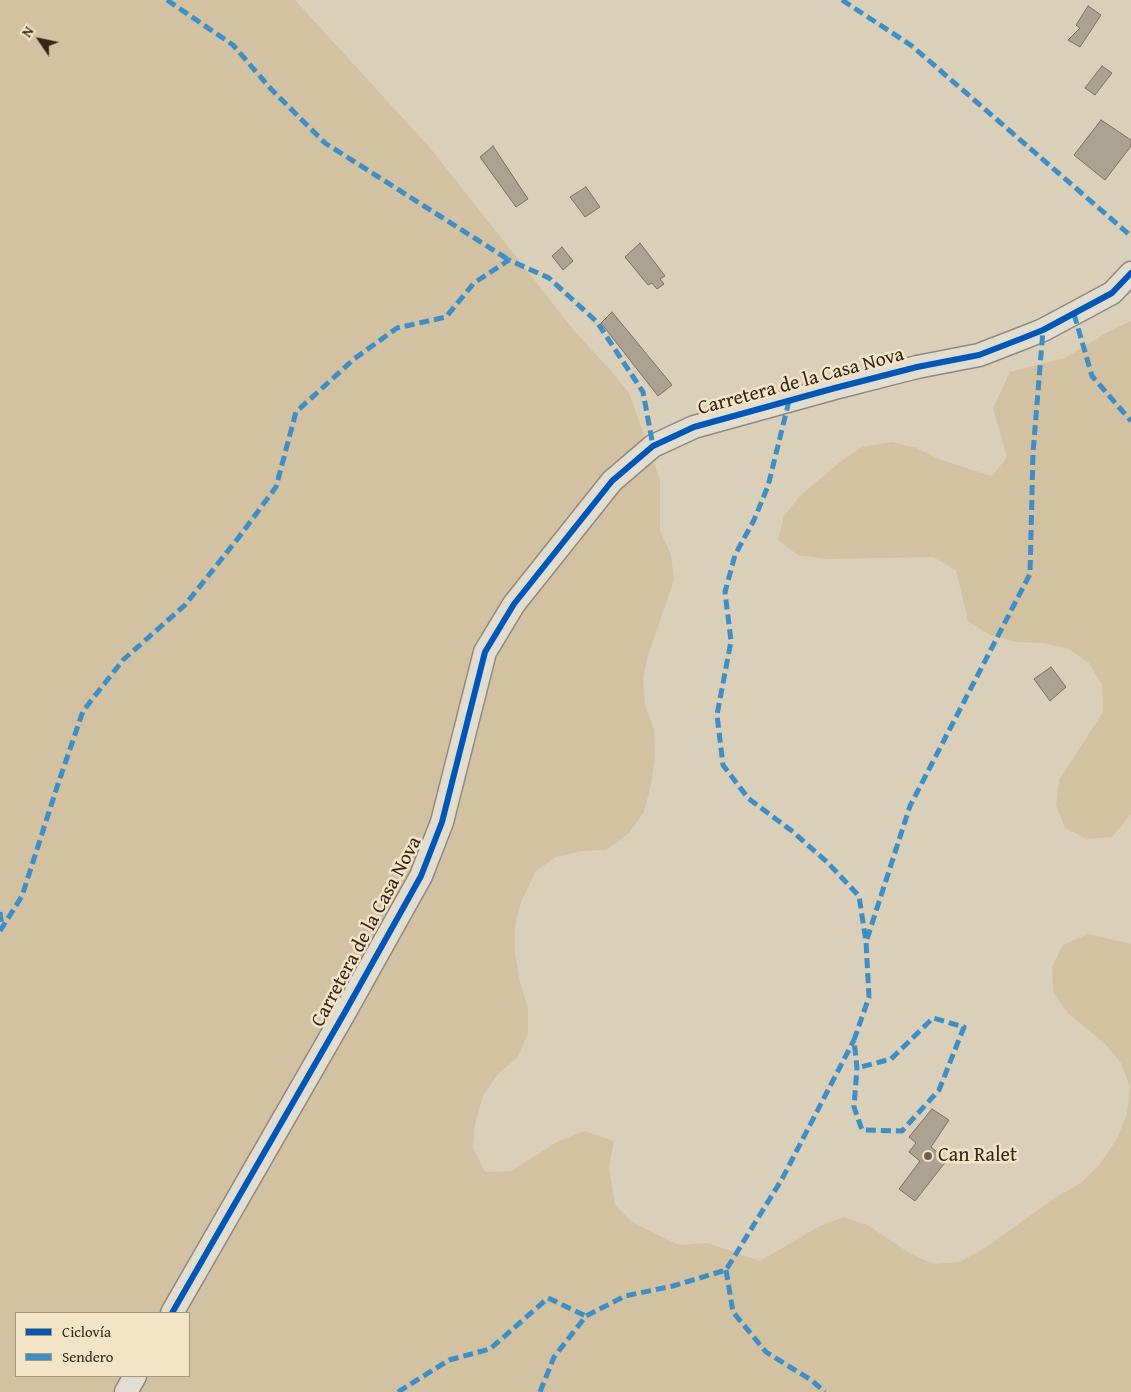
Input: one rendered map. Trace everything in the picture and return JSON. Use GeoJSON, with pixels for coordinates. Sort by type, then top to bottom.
{"type":"FeatureCollection","features":[{"type":"Feature","properties":{"kind":"street","name":"Carretera de la Casa Nova"},"geometry":{"type":"LineString","coordinates":[[173,1312],[421,876],[442,822],[485,652],[514,604],[612,481],[653,446],[694,428],[917,367],[979,355],[1043,330],[1112,292],[1131,273]]}},
{"type":"Feature","properties":{"kind":"street"},"geometry":{"type":"LineString","coordinates":[[126,1392],[134,1377]]}},
{"type":"Feature","properties":{"kind":"shaded area"},"geometry":{"type":"Polygon","coordinates":[[[0,0],[295,0],[431,149],[576,333],[629,393],[660,480],[660,531],[671,554],[674,580],[648,656],[643,679],[645,705],[654,729],[655,756],[651,784],[644,812],[628,834],[606,850],[582,851],[556,857],[536,871],[521,902],[515,926],[515,954],[520,982],[528,1008],[528,1034],[517,1058],[498,1074],[483,1096],[475,1124],[473,1148],[485,1172],[511,1171],[557,1142],[584,1131],[614,1141],[609,1167],[615,1205],[633,1223],[679,1245],[707,1243],[760,1261],[818,1227],[843,1217],[867,1225],[911,1254],[934,1264],[959,1262],[982,1250],[1055,1198],[1081,1183],[1100,1164],[1117,1139],[1127,1113],[1130,1087],[1121,1063],[1105,1044],[1068,1013],[1053,992],[1052,967],[1063,945],[1088,934],[1131,944],[1131,1392],[0,1392],[0,0]]]}},
{"type":"Feature","properties":{"kind":"shaded area"},"geometry":{"type":"Polygon","coordinates":[[[1131,321],[1131,814],[1112,837],[1087,839],[1065,828],[1056,805],[1059,780],[1103,712],[1102,685],[1089,663],[1069,649],[1043,643],[1016,642],[990,635],[968,621],[956,570],[933,557],[826,559],[798,555],[778,540],[784,516],[800,496],[840,462],[862,447],[892,442],[917,448],[941,460],[992,476],[1007,457],[993,408],[1010,372],[1065,358],[1106,333],[1131,321]]]}},
{"type":"Feature","properties":{"kind":"building"},"geometry":{"type":"Polygon","coordinates":[[[1088,6],[1101,15],[1080,47],[1068,40],[1080,28],[1076,25],[1088,6]]]}},
{"type":"Feature","properties":{"kind":"building"},"geometry":{"type":"Polygon","coordinates":[[[1102,66],[1112,73],[1095,95],[1085,88],[1102,66]]]}},
{"type":"Feature","properties":{"kind":"building"},"geometry":{"type":"Polygon","coordinates":[[[1101,120],[1131,140],[1131,146],[1105,180],[1074,155],[1101,120]]]}},
{"type":"Feature","properties":{"kind":"building"},"geometry":{"type":"Polygon","coordinates":[[[493,146],[528,199],[516,207],[480,157],[493,146]]]}},
{"type":"Feature","properties":{"kind":"building"},"geometry":{"type":"Polygon","coordinates":[[[586,187],[600,207],[585,217],[570,197],[586,187]]]}},
{"type":"Feature","properties":{"kind":"building"},"geometry":{"type":"Polygon","coordinates":[[[640,243],[665,276],[660,279],[664,284],[657,289],[652,283],[648,285],[625,257],[640,243]]]}},
{"type":"Feature","properties":{"kind":"building"},"geometry":{"type":"Polygon","coordinates":[[[562,247],[573,261],[563,270],[552,256],[562,247]]]}},
{"type":"Feature","properties":{"kind":"building"},"geometry":{"type":"Polygon","coordinates":[[[612,312],[672,385],[658,396],[601,323],[612,312]]]}},
{"type":"Feature","properties":{"kind":"building"},"geometry":{"type":"Polygon","coordinates":[[[1051,667],[1066,687],[1050,701],[1034,679],[1051,667]]]}},
{"type":"Feature","properties":{"kind":"building","name":"Can Ralet"},"geometry":{"type":"Polygon","coordinates":[[[932,1109],[949,1120],[931,1147],[947,1160],[915,1201],[899,1189],[920,1161],[909,1152],[916,1143],[909,1137],[932,1109]]]}},
{"type":"Feature","properties":{"kind":"marked path"},"geometry":{"type":"LineString","coordinates":[[167,0],[233,45],[271,89],[325,143],[509,260]]}},
{"type":"Feature","properties":{"kind":"marked path"},"geometry":{"type":"LineString","coordinates":[[842,0],[912,46],[1131,236]]}},
{"type":"Feature","properties":{"kind":"marked path"},"geometry":{"type":"LineString","coordinates":[[0,931],[22,896],[83,711],[123,660],[185,605],[239,537],[276,487],[296,412],[354,359],[397,328],[446,317],[474,283],[509,260],[549,278],[597,322],[643,392],[653,446]]}},
{"type":"Feature","properties":{"kind":"marked path"},"geometry":{"type":"LineString","coordinates":[[1074,314],[1092,376],[1131,421]]}},
{"type":"Feature","properties":{"kind":"marked path"},"geometry":{"type":"LineString","coordinates":[[867,939],[910,806],[1030,574],[1033,453],[1043,330]]}},
{"type":"Feature","properties":{"kind":"marked path"},"geometry":{"type":"LineString","coordinates":[[789,401],[768,486],[754,520],[735,555],[725,592],[731,641],[717,715],[723,765],[748,798],[792,831],[828,863],[859,896],[866,942],[869,997],[854,1040],[857,1068],[854,1107],[862,1130],[902,1131],[939,1090],[964,1027],[933,1018],[891,1059],[857,1068]]}},
{"type":"Feature","properties":{"kind":"marked path"},"geometry":{"type":"LineString","coordinates":[[0,912],[2,927]]}},
{"type":"Feature","properties":{"kind":"marked path"},"geometry":{"type":"LineString","coordinates":[[540,1392],[554,1357],[586,1316],[625,1296],[673,1286],[726,1270],[782,1179],[854,1040]]}},
{"type":"Feature","properties":{"kind":"marked path"},"geometry":{"type":"LineString","coordinates":[[726,1270],[733,1312],[766,1352],[811,1380],[825,1392]]}},
{"type":"Feature","properties":{"kind":"marked path"},"geometry":{"type":"LineString","coordinates":[[398,1392],[449,1360],[490,1349],[548,1298],[586,1316]]}},
{"type":"Feature","properties":{"kind":"cycle path"},"geometry":{"type":"LineString","coordinates":[[173,1312],[421,876],[442,822],[485,652],[514,604],[612,481],[653,446],[694,427],[917,367],[979,355],[1043,330],[1112,293],[1131,273]]}},
{"type":"Feature","properties":{"kind":"place","name":"Can Ralet"},"geometry":{"type":"Point","coordinates":[928,1156]}}]}
